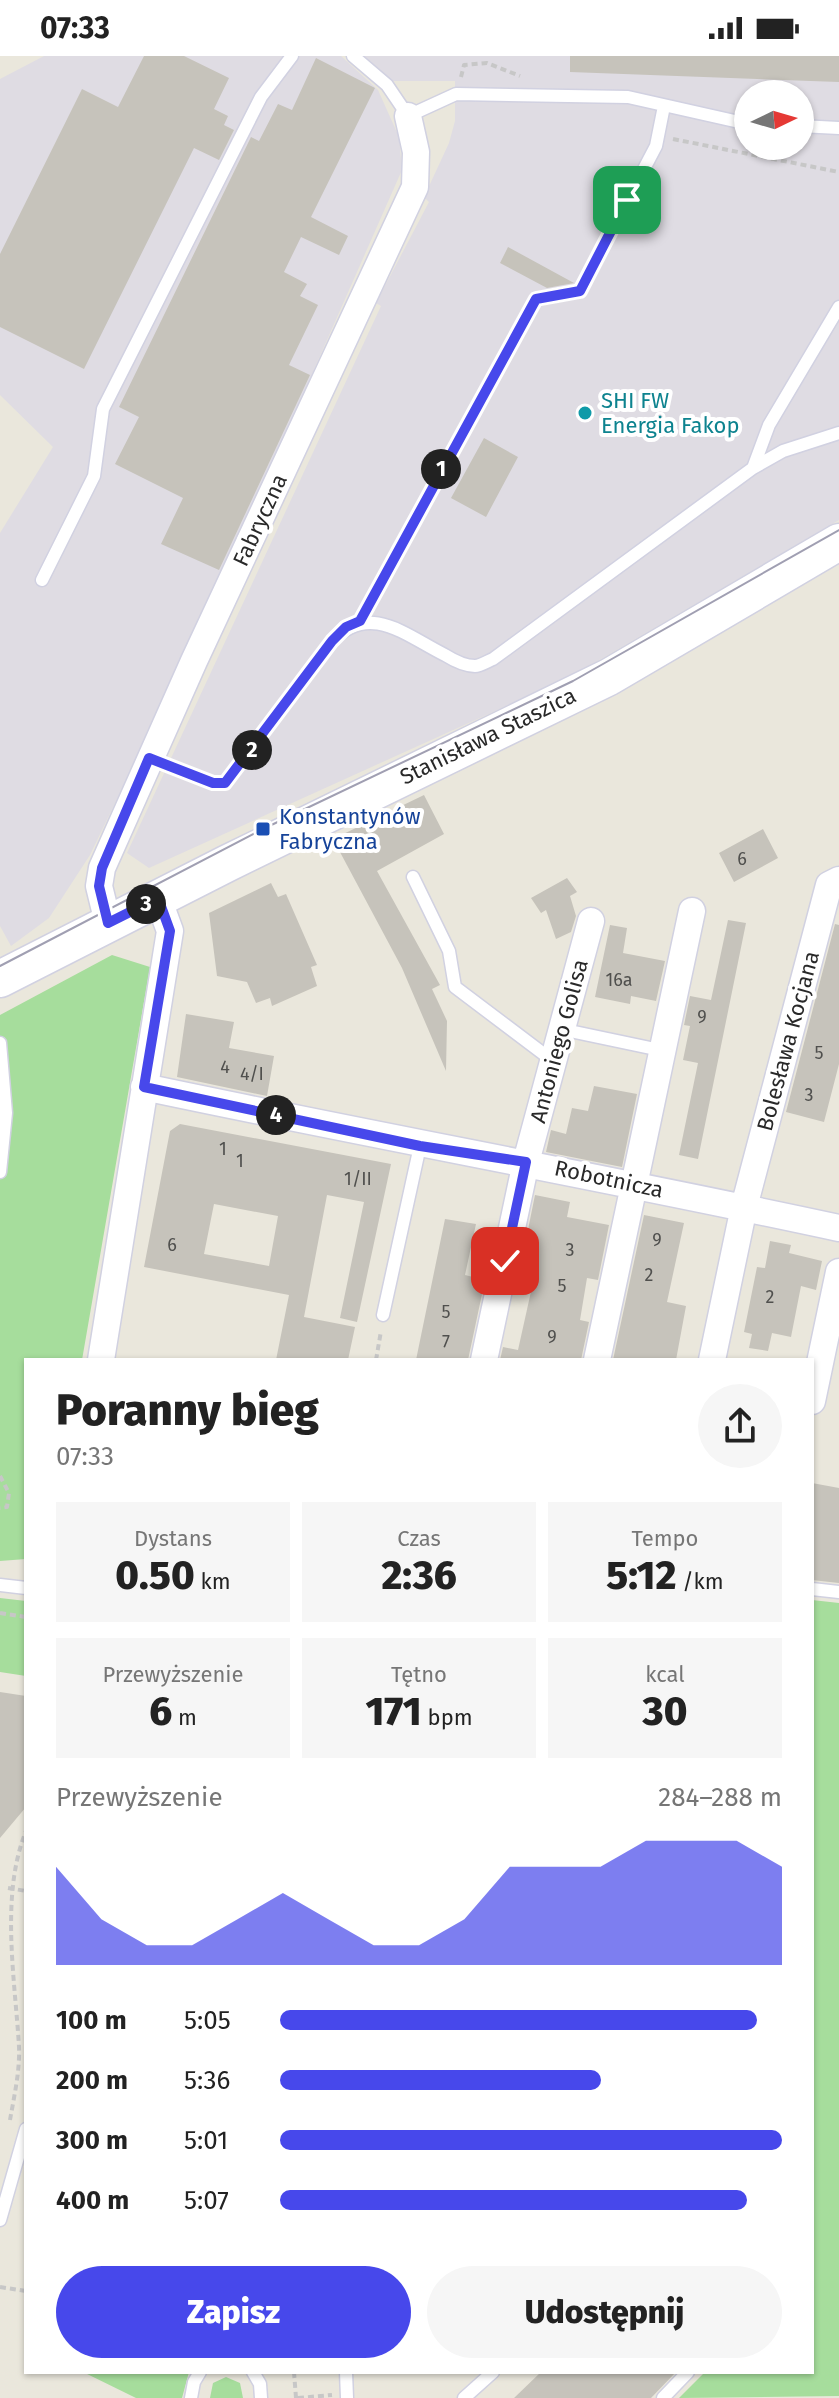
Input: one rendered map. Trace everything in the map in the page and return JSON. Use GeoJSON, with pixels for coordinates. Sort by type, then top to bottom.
{"type":"FeatureCollection","features":[{"type":"Feature","properties":{"kind":"street","name":"Fabryczna"},"geometry":{"type":"LineString","coordinates":[[108,923],[99,886],[102,868],[149,758],[415,187],[416,152],[408,116]]}},
{"type":"Feature","properties":{"kind":"street","name":"Stanisława Staszica"},"geometry":{"type":"LineString","coordinates":[[0,979],[609,677],[839,542]]}},
{"type":"Feature","properties":{"kind":"street","name":"Bolesława Kocjana"},"geometry":{"type":"LineString","coordinates":[[712,1358],[744,1207],[829,885],[839,880]]}},
{"type":"Feature","properties":{"kind":"street"},"geometry":{"type":"LineString","coordinates":[[101,1358],[170,931],[158,898]]}},
{"type":"Feature","properties":{"kind":"street"},"geometry":{"type":"LineString","coordinates":[[597,1358],[660,1050],[692,911]]}},
{"type":"Feature","properties":{"kind":"street","name":"Antoniego Golisa"},"geometry":{"type":"LineString","coordinates":[[484,1358],[526,1162],[553,1061],[565,1030],[591,921]]}},
{"type":"Feature","properties":{"kind":"street","name":"Robotnicza"},"geometry":{"type":"LineString","coordinates":[[144,1087],[420,1146],[526,1162],[839,1228]]}},
{"type":"Feature","properties":{"kind":"street"},"geometry":{"type":"LineString","coordinates":[[814,1391],[839,1272]]}},
{"type":"Feature","properties":{"kind":"lane"},"geometry":{"type":"LineString","coordinates":[[353,56],[387,85],[408,116],[456,94],[628,97],[734,121]]}},
{"type":"Feature","properties":{"kind":"lane"},"geometry":{"type":"LineString","coordinates":[[42,580],[94,476],[103,409],[261,97],[285,58]]}},
{"type":"Feature","properties":{"kind":"lane"},"geometry":{"type":"LineString","coordinates":[[360,621],[536,299],[580,291],[656,146],[664,106]]}},
{"type":"Feature","properties":{"kind":"lane"},"geometry":{"type":"LineString","coordinates":[[814,127],[839,128]]}},
{"type":"Feature","properties":{"kind":"lane"},"geometry":{"type":"LineString","coordinates":[[753,468],[769,425],[839,307]]}},
{"type":"Feature","properties":{"kind":"lane"},"geometry":{"type":"LineString","coordinates":[[149,758],[213,783],[225,783],[332,641],[346,627],[360,621],[378,622],[458,662],[475,666],[484,663],[592,588],[753,468],[783,451],[839,433]]}},
{"type":"Feature","properties":{"kind":"lane"},"geometry":{"type":"LineString","coordinates":[[413,877],[449,951],[455,987],[553,1061]]}},
{"type":"Feature","properties":{"kind":"lane"},"geometry":{"type":"LineString","coordinates":[[565,1030],[660,1050]]}},
{"type":"Feature","properties":{"kind":"lane"},"geometry":{"type":"LineString","coordinates":[[0,1043],[6,1113],[0,1172]]}},
{"type":"Feature","properties":{"kind":"lane"},"geometry":{"type":"LineString","coordinates":[[383,1315],[420,1146]]}},
{"type":"Feature","properties":{"kind":"lane"},"geometry":{"type":"LineString","coordinates":[[0,1585],[24,1588]]}},
{"type":"Feature","properties":{"kind":"lane"},"geometry":{"type":"LineString","coordinates":[[814,1589],[839,1592]]}},
{"type":"Feature","properties":{"kind":"lane"},"geometry":{"type":"LineString","coordinates":[[0,2220],[24,2136]]}},
{"type":"Feature","properties":{"kind":"lane"},"geometry":{"type":"LineString","coordinates":[[191,2398],[199,2374]]}},
{"type":"Feature","properties":{"kind":"lane"},"geometry":{"type":"LineString","coordinates":[[255,2374],[261,2398]]}},
{"type":"Feature","properties":{"kind":"lane"},"geometry":{"type":"LineString","coordinates":[[346,2374],[346,2396]]}},
{"type":"Feature","properties":{"kind":"lane"},"geometry":{"type":"LineString","coordinates":[[464,2398],[491,2374]]}},
{"type":"Feature","properties":{"kind":"lane"},"geometry":{"type":"LineString","coordinates":[[663,2398],[686,2374]]}},
{"type":"Feature","properties":{"kind":"path"},"geometry":{"type":"LineString","coordinates":[[376,1358],[383,1315]]}},
{"type":"Feature","properties":{"kind":"path"},"geometry":{"type":"LineString","coordinates":[[0,1476],[9,1493],[7,1507],[0,1508]]}},
{"type":"Feature","properties":{"kind":"path"},"geometry":{"type":"LineString","coordinates":[[0,1613],[24,1617]]}},
{"type":"Feature","properties":{"kind":"path"},"geometry":{"type":"LineString","coordinates":[[7,2133],[19,2051],[4,1932],[8,1888],[17,1845],[24,1834]]}},
{"type":"Feature","properties":{"kind":"path"},"geometry":{"type":"LineString","coordinates":[[8,1888],[24,1891]]}},
{"type":"Feature","properties":{"kind":"path"},"geometry":{"type":"LineString","coordinates":[[0,2287],[24,2291]]}},
{"type":"Feature","properties":{"kind":"path"},"geometry":{"type":"LineString","coordinates":[[294,2374],[297,2398],[346,2396]]}},
{"type":"Feature","properties":{"kind":"shaded area"},"geometry":{"type":"Polygon","coordinates":[[[44,56],[341,56],[378,90],[399,137],[402,170],[206,614],[90,855],[49,918],[11,946],[0,926],[0,533],[53,447],[0,395],[0,79],[44,56]]]}},
{"type":"Feature","properties":{"kind":"shaded area","name":"SHI FW Energia Fakop"},"geometry":{"type":"Polygon","coordinates":[[[364,56],[839,56],[839,520],[570,677],[149,868],[127,853],[381,306],[376,303],[429,202],[424,197],[449,143],[455,121],[455,81],[391,81],[364,56]]]}},
{"type":"Feature","properties":{"kind":"green space"},"geometry":{"type":"Polygon","coordinates":[[[112,955],[150,967],[82,1358],[24,1358],[24,1559],[0,1561],[0,1015],[112,955]]]}},
{"type":"Feature","properties":{"kind":"green space"},"geometry":{"type":"Polygon","coordinates":[[[0,1598],[24,1601],[24,1676],[0,1672],[0,1598]]]}},
{"type":"Feature","properties":{"kind":"green space"},"geometry":{"type":"Polygon","coordinates":[[[814,1600],[839,1603],[839,2396],[679,2398],[703,2374],[814,2374],[814,1600]]]}},
{"type":"Feature","properties":{"kind":"green space"},"geometry":{"type":"Polygon","coordinates":[[[87,2374],[188,2374],[182,2398],[136,2398],[87,2374]]]}},
{"type":"Feature","properties":{"kind":"green space"},"geometry":{"type":"Polygon","coordinates":[[[226,2377],[240,2383],[243,2398],[210,2398],[213,2383],[226,2377]]]}},
{"type":"Feature","properties":{"kind":"building"},"geometry":{"type":"Polygon","coordinates":[[[144,56],[184,56],[229,78],[214,109],[228,116],[224,125],[234,130],[219,160],[194,148],[84,369],[0,327],[0,254],[82,89],[118,107],[144,56]]]}},
{"type":"Feature","properties":{"kind":"building"},"geometry":{"type":"Polygon","coordinates":[[[570,56],[839,56],[839,82],[570,72],[570,56]]]}},
{"type":"Feature","properties":{"kind":"building"},"geometry":{"type":"Polygon","coordinates":[[[316,58],[375,88],[311,217],[348,236],[339,255],[301,237],[284,272],[307,284],[300,296],[318,305],[289,365],[310,375],[219,570],[161,544],[183,498],[115,464],[139,417],[119,407],[251,137],[259,141],[278,104],[292,110],[316,58]]]}},
{"type":"Feature","properties":{"kind":"building"},"geometry":{"type":"Polygon","coordinates":[[[508,247],[574,283],[547,288],[500,263],[508,247]]]}},
{"type":"Feature","properties":{"kind":"building"},"geometry":{"type":"Polygon","coordinates":[[[484,438],[518,457],[486,517],[451,498],[484,438]]]}},
{"type":"Feature","properties":{"kind":"building"},"geometry":{"type":"Polygon","coordinates":[[[424,795],[444,834],[377,871],[440,985],[432,989],[447,1021],[446,1071],[402,968],[333,839],[424,795]]]}},
{"type":"Feature","properties":{"kind":"building"},"geometry":{"type":"Polygon","coordinates":[[[763,829],[778,858],[734,882],[719,853],[763,829]]]}},
{"type":"Feature","properties":{"kind":"building"},"geometry":{"type":"Polygon","coordinates":[[[567,878],[577,892],[570,896],[576,916],[571,932],[556,939],[546,910],[541,913],[531,898],[567,878]]]}},
{"type":"Feature","properties":{"kind":"building"},"geometry":{"type":"Polygon","coordinates":[[[271,883],[278,897],[286,894],[317,965],[311,967],[317,986],[272,1006],[270,998],[256,1003],[247,982],[217,976],[209,913],[271,883]]]}},
{"type":"Feature","properties":{"kind":"building"},"geometry":{"type":"Polygon","coordinates":[[[728,920],[746,923],[698,1159],[679,1155],[698,1063],[683,1060],[690,1026],[684,1025],[690,996],[711,1000],[728,920]]]}},
{"type":"Feature","properties":{"kind":"building"},"geometry":{"type":"Polygon","coordinates":[[[835,924],[839,925],[839,1064],[824,1122],[786,1112],[835,924]]]}},
{"type":"Feature","properties":{"kind":"building"},"geometry":{"type":"Polygon","coordinates":[[[610,925],[627,928],[623,953],[665,961],[656,1001],[631,996],[630,1004],[595,997],[610,925]]]}},
{"type":"Feature","properties":{"kind":"building"},"geometry":{"type":"Polygon","coordinates":[[[186,1014],[234,1022],[229,1048],[274,1056],[267,1096],[177,1077],[186,1014]]]}},
{"type":"Feature","properties":{"kind":"building"},"geometry":{"type":"Polygon","coordinates":[[[594,1086],[637,1094],[622,1167],[546,1152],[551,1130],[566,1134],[572,1108],[588,1111],[594,1086]]]}},
{"type":"Feature","properties":{"kind":"building"},"geometry":{"type":"Polygon","coordinates":[[[180,1124],[391,1164],[357,1322],[340,1318],[364,1202],[327,1195],[304,1317],[355,1327],[348,1358],[276,1358],[289,1295],[144,1267],[170,1131],[180,1124]],[[214,1204],[204,1254],[269,1266],[278,1216],[214,1204]]]}},
{"type":"Feature","properties":{"kind":"building"},"geometry":{"type":"Polygon","coordinates":[[[535,1195],[570,1202],[567,1217],[609,1225],[598,1280],[587,1278],[580,1320],[589,1322],[581,1358],[500,1358],[503,1347],[518,1350],[534,1278],[519,1274],[535,1195]]]}},
{"type":"Feature","properties":{"kind":"building"},"geometry":{"type":"Polygon","coordinates":[[[644,1215],[684,1223],[667,1302],[686,1306],[676,1358],[613,1358],[644,1215]]]}},
{"type":"Feature","properties":{"kind":"building"},"geometry":{"type":"Polygon","coordinates":[[[445,1219],[476,1224],[465,1275],[485,1280],[468,1358],[416,1358],[445,1219]]]}},
{"type":"Feature","properties":{"kind":"building"},"geometry":{"type":"Polygon","coordinates":[[[770,1241],[791,1245],[789,1253],[822,1261],[816,1290],[801,1286],[791,1337],[772,1333],[768,1351],[749,1348],[752,1334],[744,1332],[757,1267],[765,1268],[770,1241]]]}},
{"type":"Feature","properties":{"kind":"building"},"geometry":{"type":"Polygon","coordinates":[[[814,1483],[839,1488],[839,1583],[814,1580],[814,1483]]]}},
{"type":"Feature","properties":{"kind":"building"},"geometry":{"type":"Polygon","coordinates":[[[0,1692],[24,1696],[24,1809],[0,1838],[0,1692]]]}},
{"type":"Feature","properties":{"kind":"building"},"geometry":{"type":"Polygon","coordinates":[[[539,2374],[674,2374],[651,2398],[514,2398],[539,2374]]]}},
{"type":"Feature","properties":{"kind":"tram line"},"geometry":{"type":"LineString","coordinates":[[0,966],[263,829],[573,681],[839,530]]}},
{"type":"Feature","properties":{"kind":"place","name":"SHI FW Energia Fakop"},"geometry":{"type":"Point","coordinates":[585,413]}},
{"type":"Feature","properties":{"kind":"place","name":"Konstantynów Fabryczna"},"geometry":{"type":"Point","coordinates":[263,829]}},
{"type":"Feature","properties":{"kind":"route"},"geometry":{"type":"LineString","coordinates":[[505,1261],[526,1162],[420,1146],[144,1087],[170,931],[166,913],[158,898],[108,923],[102,911],[99,886],[102,868],[149,758],[213,783],[225,783],[332,641],[346,627],[360,621],[536,299],[580,291],[627,200]]}}]}
